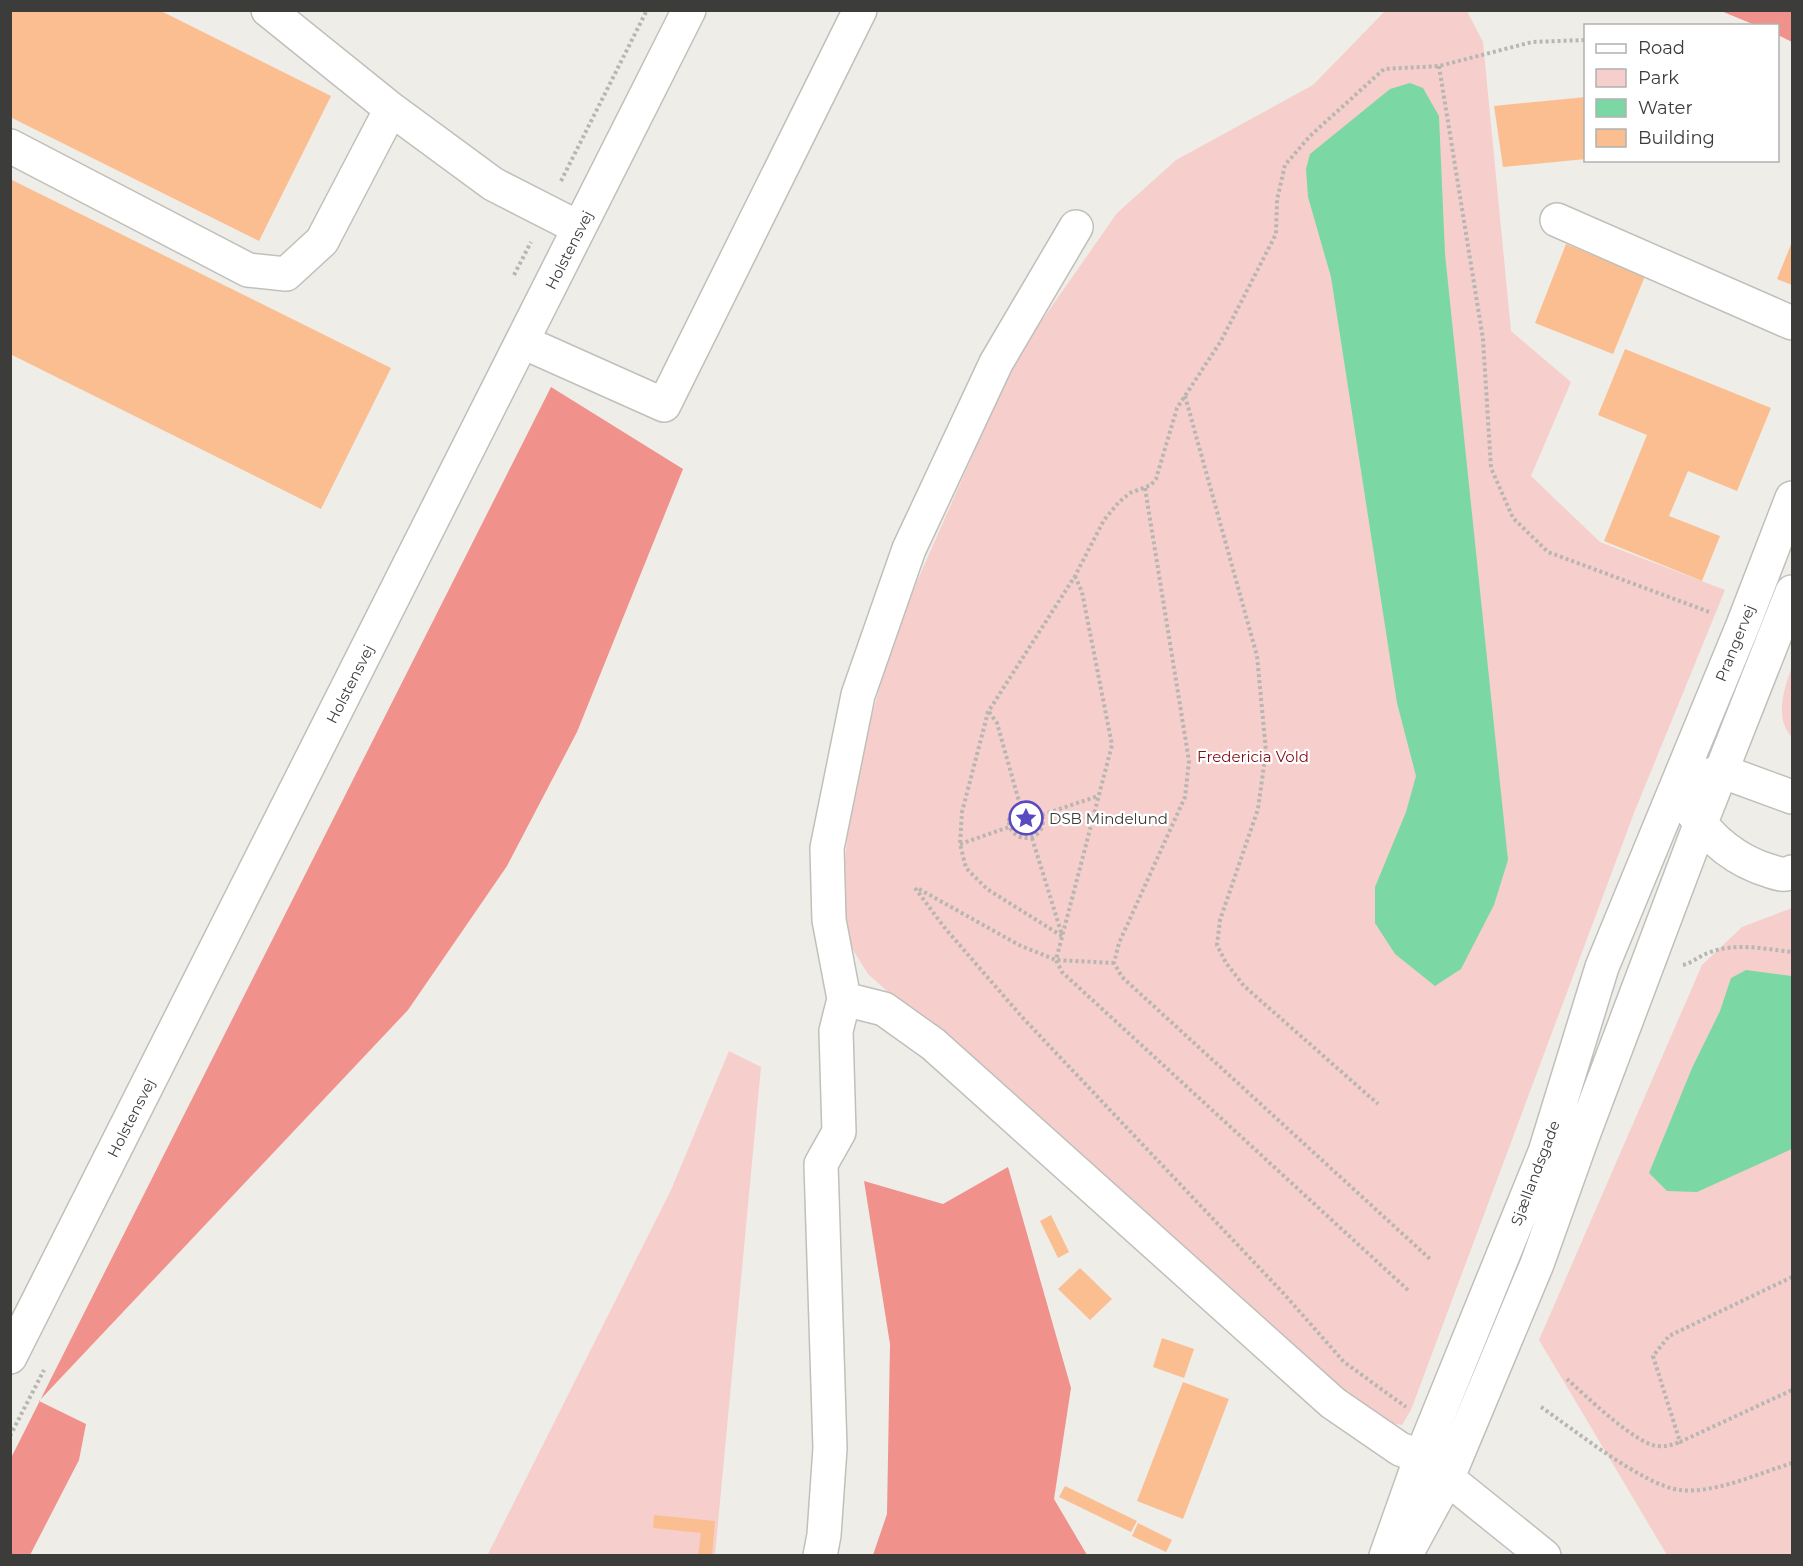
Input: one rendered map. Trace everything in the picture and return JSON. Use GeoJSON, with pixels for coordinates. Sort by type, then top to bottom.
{"type":"FeatureCollection","features":[{"type":"Feature","properties":{"kind":"street"},"geometry":{"type":"LineString","coordinates":[[268,10],[391,109],[493,184],[579,228]]}},
{"type":"Feature","properties":{"kind":"street","name":"Holstensvej"},"geometry":{"type":"LineString","coordinates":[[10,1357],[689,10]]}},
{"type":"Feature","properties":{"kind":"street"},"geometry":{"type":"LineString","coordinates":[[523,342],[664,405],[860,10]]}},
{"type":"Feature","properties":{"kind":"street"},"geometry":{"type":"LineString","coordinates":[[10,146],[248,270],[286,274],[322,241],[391,109]]}},
{"type":"Feature","properties":{"kind":"street"},"geometry":{"type":"LineString","coordinates":[[1557,220],[1792,323]]}},
{"type":"Feature","properties":{"kind":"street"},"geometry":{"type":"LineString","coordinates":[[820,1556],[824,1534],[830,1448],[821,1164],[839,1132],[836,1031],[844,999],[829,920],[827,848],[858,696],[914,538],[996,363],[1077,227]]}},
{"type":"Feature","properties":{"kind":"street","name":"Prangervej"},"geometry":{"type":"LineString","coordinates":[[1675,788],[1743,625],[1792,498]]}},
{"type":"Feature","properties":{"kind":"street"},"geometry":{"type":"LineString","coordinates":[[1721,771],[1792,592]]}},
{"type":"Feature","properties":{"kind":"street"},"geometry":{"type":"LineString","coordinates":[[1792,797],[1721,771],[1675,788],[1700,825],[1732,854],[1753,866],[1785,875],[1792,872]]}},
{"type":"Feature","properties":{"kind":"street","name":"Sjællandsgade"},"geometry":{"type":"LineString","coordinates":[[1406,1556],[1448,1477],[1537,1264],[1582,1138],[1721,771]]}},
{"type":"Feature","properties":{"kind":"street","name":"Sjællandsgade"},"geometry":{"type":"LineString","coordinates":[[1386,1556],[1421,1457],[1545,1152],[1602,967],[1675,788]]}},
{"type":"Feature","properties":{"kind":"street"},"geometry":{"type":"LineString","coordinates":[[844,999],[884,1009],[933,1044],[1333,1403],[1400,1449],[1421,1457],[1544,1556]]}},
{"type":"Feature","properties":{"kind":"path"},"geometry":{"type":"LineString","coordinates":[[1062,936],[987,889],[966,868],[960,844],[962,812],[988,712],[1076,576],[1104,520],[1130,493],[1151,485],[1160,469],[1174,417],[1185,395],[1221,341],[1276,234],[1277,200],[1285,165],[1310,136],[1384,69],[1440,66],[1532,42],[1584,40]]}},
{"type":"Feature","properties":{"kind":"path"},"geometry":{"type":"LineString","coordinates":[[1440,66],[1483,339],[1491,468],[1513,518],[1548,552],[1743,625]]}},
{"type":"Feature","properties":{"kind":"path"},"geometry":{"type":"LineString","coordinates":[[1185,395],[1257,656],[1266,751],[1258,809],[1220,920],[1217,945],[1226,963],[1244,986],[1378,1104]]}},
{"type":"Feature","properties":{"kind":"path"},"geometry":{"type":"LineString","coordinates":[[1145,488],[1189,761],[1185,797],[1119,943],[1114,963],[1122,977],[1430,1259]]}},
{"type":"Feature","properties":{"kind":"path"},"geometry":{"type":"LineString","coordinates":[[1076,576],[1082,592],[1112,745],[1056,960],[1062,972],[1409,1291]]}},
{"type":"Feature","properties":{"kind":"path"},"geometry":{"type":"LineString","coordinates":[[988,712],[997,723],[1020,805]]}},
{"type":"Feature","properties":{"kind":"path"},"geometry":{"type":"LineString","coordinates":[[1042,815],[1099,796]]}},
{"type":"Feature","properties":{"kind":"path"},"geometry":{"type":"LineString","coordinates":[[1020,805],[1033,805],[1042,815],[1042,829],[1032,838],[1018,837],[1010,827],[1010,814],[1020,805]]}},
{"type":"Feature","properties":{"kind":"path"},"geometry":{"type":"LineString","coordinates":[[960,844],[1010,827]]}},
{"type":"Feature","properties":{"kind":"path"},"geometry":{"type":"LineString","coordinates":[[1032,838],[1062,936]]}},
{"type":"Feature","properties":{"kind":"path"},"geometry":{"type":"LineString","coordinates":[[1114,963],[1056,960],[1019,945],[915,888],[944,927],[1022,1017],[1285,1296],[1344,1362],[1411,1410]]}},
{"type":"Feature","properties":{"kind":"path"},"geometry":{"type":"LineString","coordinates":[[1648,962],[1671,968],[1688,964],[1708,952],[1734,947],[1792,952]]}},
{"type":"Feature","properties":{"kind":"path"},"geometry":{"type":"LineString","coordinates":[[1680,1442],[1653,1356],[1669,1336],[1792,1277]]}},
{"type":"Feature","properties":{"kind":"path"},"geometry":{"type":"LineString","coordinates":[[1567,1378],[1597,1406],[1641,1439],[1655,1446],[1670,1446],[1680,1442],[1792,1390]]}},
{"type":"Feature","properties":{"kind":"path"},"geometry":{"type":"LineString","coordinates":[[1541,1407],[1621,1462],[1664,1487],[1682,1490],[1712,1488],[1792,1463]]}},
{"type":"Feature","properties":{"kind":"green space","name":"Fredericia Vold"},"geometry":{"type":"Polygon","coordinates":[[[1385,11],[1467,11],[1483,42],[1511,331],[1571,382],[1531,476],[1600,542],[1725,590],[1634,813],[1411,1410],[1402,1425],[1385,1422],[1310,1368],[868,974],[838,926],[853,782],[897,627],[1015,359],[1117,213],[1176,160],[1313,85],[1385,11]]]}},
{"type":"Feature","properties":{"kind":"green space"},"geometry":{"type":"Polygon","coordinates":[[[1792,667],[1792,737],[1783,721],[1782,703],[1792,667]]]}},
{"type":"Feature","properties":{"kind":"green space"},"geometry":{"type":"Polygon","coordinates":[[[1792,908],[1792,1555],[1667,1555],[1539,1340],[1702,965],[1742,927],[1792,908]]]}},
{"type":"Feature","properties":{"kind":"green space"},"geometry":{"type":"Polygon","coordinates":[[[729,1051],[761,1067],[715,1555],[487,1556],[671,1190],[729,1051]]]}},
{"type":"Feature","properties":{"kind":"shaded area"},"geometry":{"type":"Polygon","coordinates":[[[1721,11],[1792,11],[1792,42],[1779,36],[1779,24],[1753,24],[1721,11]]]}},
{"type":"Feature","properties":{"kind":"shaded area"},"geometry":{"type":"Polygon","coordinates":[[[551,387],[683,469],[577,732],[507,866],[408,1010],[41,1399],[551,387]]]}},
{"type":"Feature","properties":{"kind":"shaded area"},"geometry":{"type":"Polygon","coordinates":[[[1008,1167],[1071,1388],[1054,1499],[1087,1555],[873,1555],[887,1514],[890,1344],[864,1181],[943,1204],[1008,1167]]]}},
{"type":"Feature","properties":{"kind":"shaded area"},"geometry":{"type":"Polygon","coordinates":[[[40,1401],[86,1424],[79,1460],[30,1555],[11,1555],[11,1458],[40,1401]]]}},
{"type":"Feature","properties":{"kind":"water"},"geometry":{"type":"Polygon","coordinates":[[[1410,83],[1423,88],[1439,116],[1445,254],[1508,860],[1494,905],[1461,969],[1435,986],[1395,954],[1375,923],[1375,887],[1406,812],[1416,776],[1397,703],[1331,277],[1308,197],[1306,169],[1310,154],[1390,89],[1410,83]]]}},
{"type":"Feature","properties":{"kind":"water"},"geometry":{"type":"Polygon","coordinates":[[[1746,970],[1792,976],[1792,1149],[1697,1192],[1667,1191],[1649,1173],[1692,1068],[1720,1011],[1731,978],[1746,970]]]}},
{"type":"Feature","properties":{"kind":"building"},"geometry":{"type":"Polygon","coordinates":[[[10,10],[159,10],[331,96],[259,241],[10,117],[10,10]]]}},
{"type":"Feature","properties":{"kind":"building"},"geometry":{"type":"Polygon","coordinates":[[[1584,97],[1584,159],[1503,167],[1494,106],[1584,97]]]}},
{"type":"Feature","properties":{"kind":"building"},"geometry":{"type":"Polygon","coordinates":[[[10,179],[391,368],[321,509],[10,354],[10,179]]]}},
{"type":"Feature","properties":{"kind":"building"},"geometry":{"type":"Polygon","coordinates":[[[1792,242],[1792,285],[1777,279],[1792,242]]]}},
{"type":"Feature","properties":{"kind":"building"},"geometry":{"type":"Polygon","coordinates":[[[1566,244],[1645,276],[1613,354],[1535,323],[1566,244]]]}},
{"type":"Feature","properties":{"kind":"building"},"geometry":{"type":"Polygon","coordinates":[[[1625,349],[1771,408],[1737,491],[1688,471],[1669,516],[1720,536],[1702,581],[1604,541],[1647,435],[1598,415],[1625,349]]]}},
{"type":"Feature","properties":{"kind":"building"},"geometry":{"type":"Polygon","coordinates":[[[1051,1215],[1069,1252],[1058,1258],[1040,1221],[1051,1215]]]}},
{"type":"Feature","properties":{"kind":"building"},"geometry":{"type":"Polygon","coordinates":[[[1080,1268],[1112,1299],[1090,1320],[1058,1289],[1080,1268]]]}},
{"type":"Feature","properties":{"kind":"building"},"geometry":{"type":"Polygon","coordinates":[[[1162,1338],[1194,1349],[1184,1378],[1153,1367],[1162,1338]]]}},
{"type":"Feature","properties":{"kind":"building"},"geometry":{"type":"Polygon","coordinates":[[[1183,1382],[1229,1399],[1183,1519],[1137,1501],[1183,1382]]]}},
{"type":"Feature","properties":{"kind":"building"},"geometry":{"type":"Polygon","coordinates":[[[1065,1486],[1137,1521],[1131,1532],[1059,1497],[1065,1486]]]}},
{"type":"Feature","properties":{"kind":"building"},"geometry":{"type":"Polygon","coordinates":[[[654,1515],[715,1521],[712,1556],[698,1556],[701,1533],[653,1528],[654,1515]]]}},
{"type":"Feature","properties":{"kind":"building"},"geometry":{"type":"Polygon","coordinates":[[[1138,1523],[1172,1540],[1166,1552],[1132,1536],[1138,1523]]]}},
{"type":"Feature","properties":{"kind":"place","name":"DSB Mindelund"},"geometry":{"type":"Point","coordinates":[1026,818]}}]}
